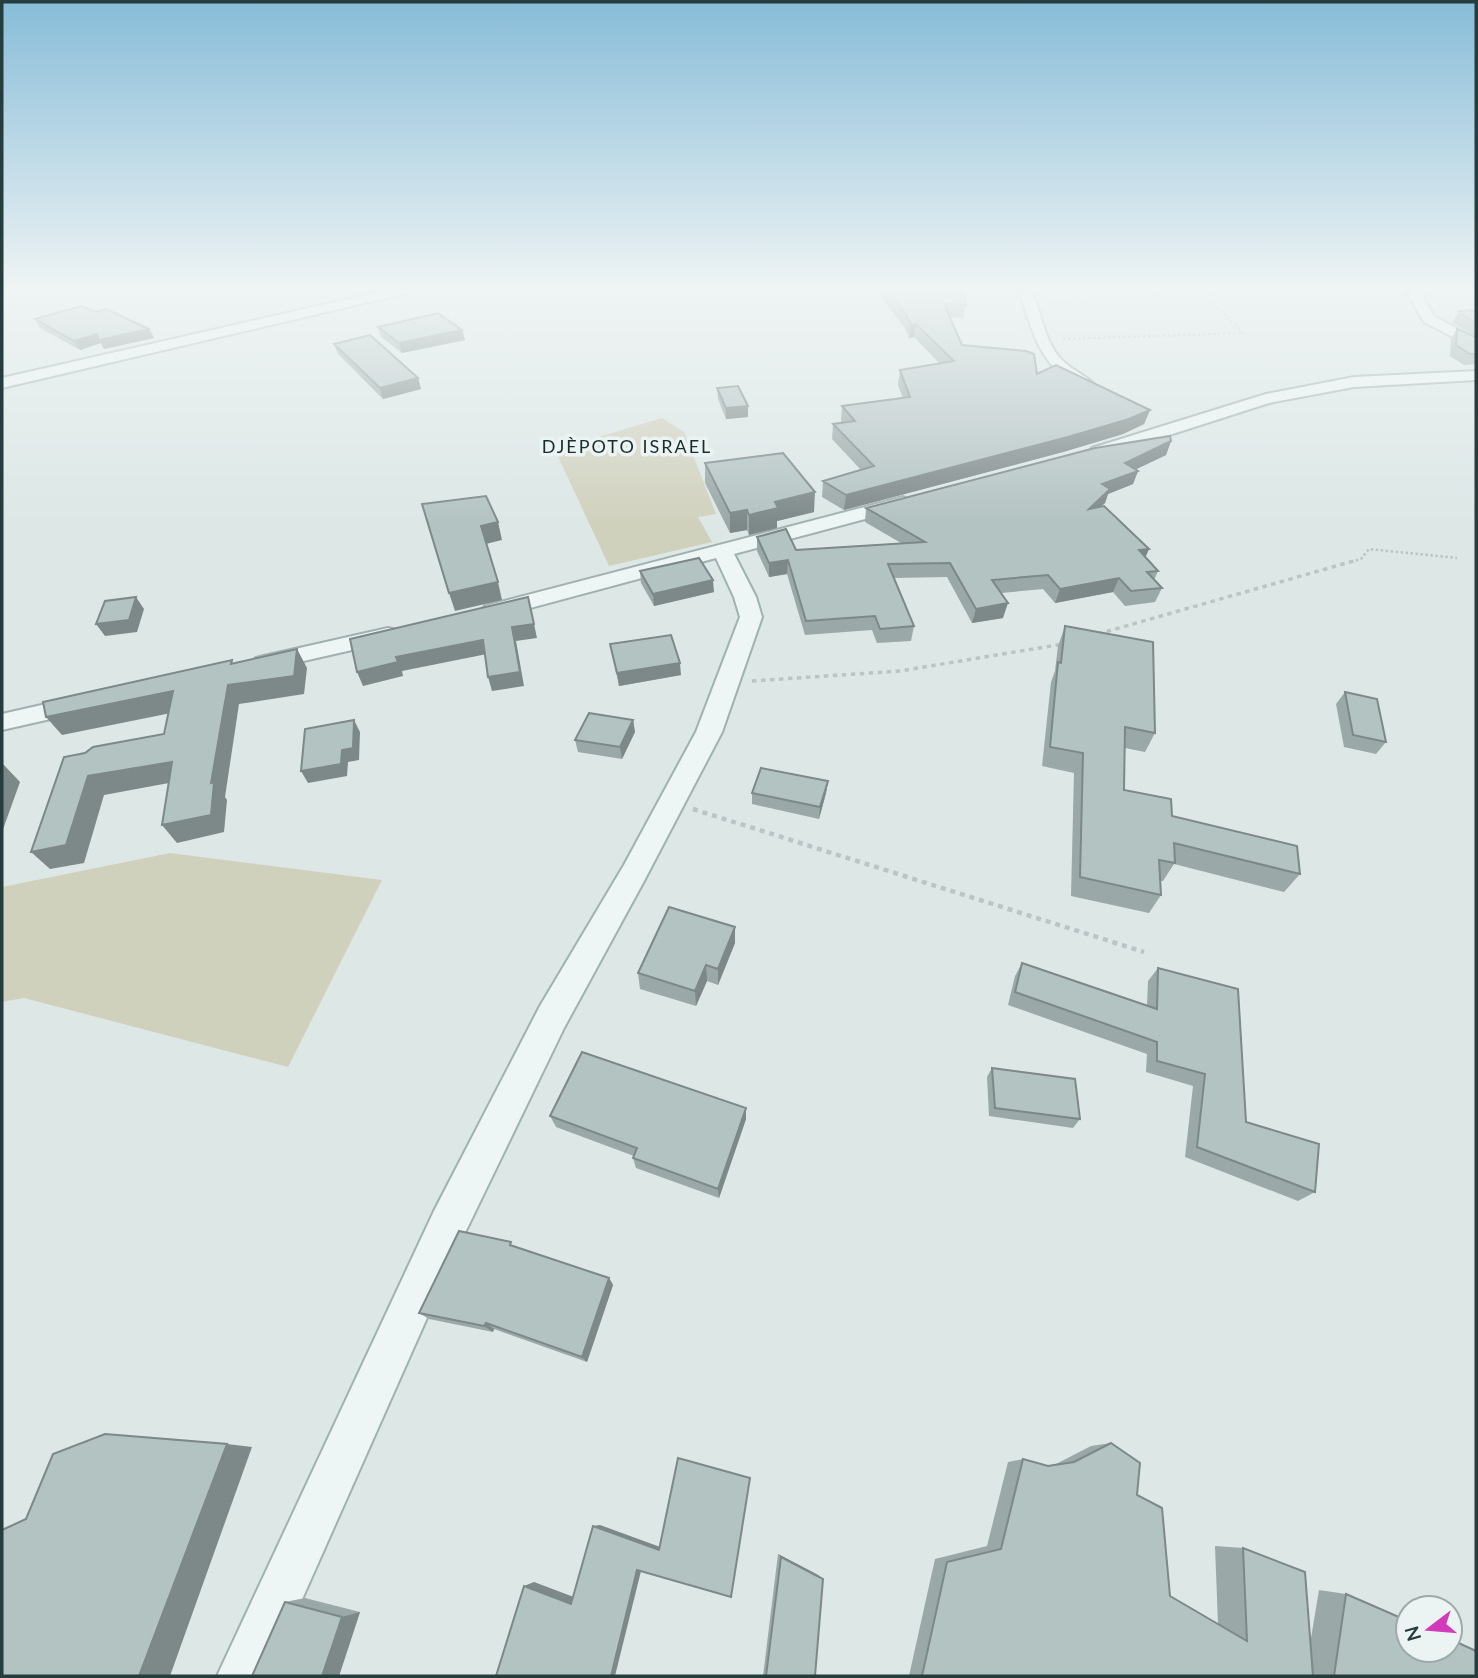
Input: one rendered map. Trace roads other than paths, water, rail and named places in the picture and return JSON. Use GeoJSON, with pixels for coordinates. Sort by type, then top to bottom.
{"type":"FeatureCollection","features":[{"type":"Feature","properties":{"kind":"street"},"geometry":{"type":"LineString","coordinates":[[2,383],[66,367]]}},
{"type":"Feature","properties":{"kind":"street"},"geometry":{"type":"LineString","coordinates":[[1058,367],[1107,396]]}},
{"type":"Feature","properties":{"kind":"street"},"geometry":{"type":"LineString","coordinates":[[1082,456],[1266,399],[1353,382],[1476,375]]}},
{"type":"Feature","properties":{"kind":"street"},"geometry":{"type":"LineString","coordinates":[[1149,418],[1171,429]]}},
{"type":"Feature","properties":{"kind":"street"},"geometry":{"type":"LineString","coordinates":[[477,615],[922,498]]}},
{"type":"Feature","properties":{"kind":"street"},"geometry":{"type":"LineString","coordinates":[[242,1676],[447,1225],[552,1017],[709,732],[751,617],[745,597],[723,552]]}},
{"type":"Feature","properties":{"kind":"street"},"geometry":{"type":"LineString","coordinates":[[247,667],[410,630]]}},
{"type":"Feature","properties":{"kind":"street"},"geometry":{"type":"LineString","coordinates":[[2,722],[97,701]]}},
{"type":"Feature","properties":{"kind":"district","name":"DJÈPOTO ISRAEL"},"geometry":{"type":"Point","coordinates":[627,446]}}]}
